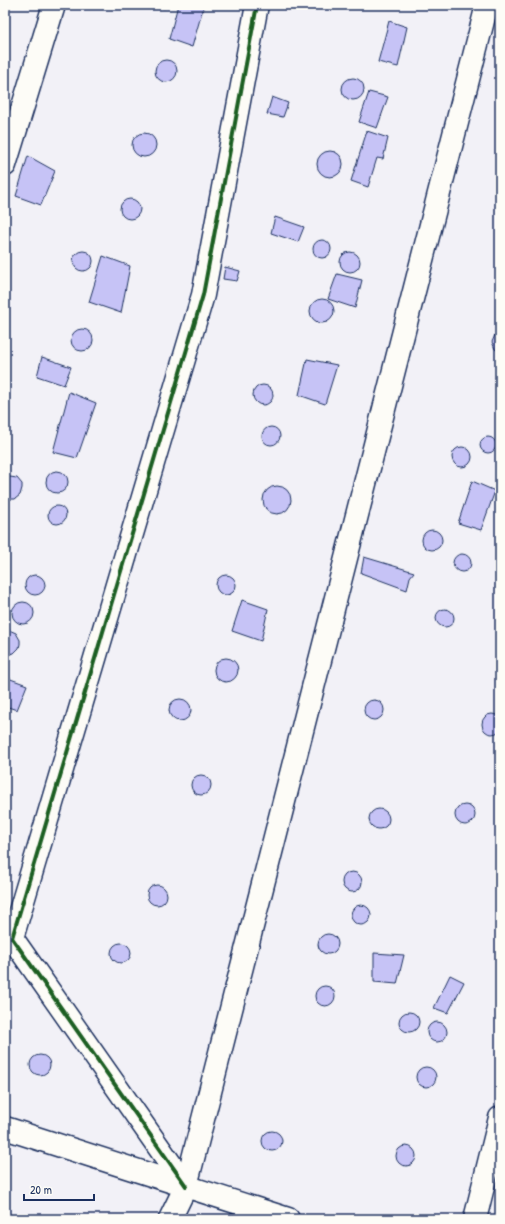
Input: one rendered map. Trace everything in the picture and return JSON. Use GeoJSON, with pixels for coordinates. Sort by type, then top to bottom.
{"type":"FeatureCollection","features":[{"type":"Feature","properties":{"kind":"street"},"geometry":{"type":"LineString","coordinates":[[5,165],[10,133],[54,5]]}},
{"type":"Feature","properties":{"kind":"street"},"geometry":{"type":"LineString","coordinates":[[186,1186],[12,938],[203,295],[257,5]]}},
{"type":"Feature","properties":{"kind":"street"},"geometry":{"type":"LineString","coordinates":[[170,1219],[186,1186],[487,5]]}},
{"type":"Feature","properties":{"kind":"street"},"geometry":{"type":"LineString","coordinates":[[475,1219],[500,1118]]}},
{"type":"Feature","properties":{"kind":"street"},"geometry":{"type":"LineString","coordinates":[[5,1128],[288,1219]]}},
{"type":"Feature","properties":{"kind":"building"},"geometry":{"type":"Polygon","coordinates":[[[155,5],[170,5],[164,8],[155,5]]]}},
{"type":"Feature","properties":{"kind":"building"},"geometry":{"type":"Polygon","coordinates":[[[178,5],[204,5],[192,47],[169,39],[178,5]]]}},
{"type":"Feature","properties":{"kind":"building"},"geometry":{"type":"Polygon","coordinates":[[[389,21],[407,27],[398,67],[378,62],[389,21]]]}},
{"type":"Feature","properties":{"kind":"building"},"geometry":{"type":"Polygon","coordinates":[[[166,60],[174,63],[177,71],[174,79],[166,82],[158,79],[155,71],[158,63],[166,60]]]}},
{"type":"Feature","properties":{"kind":"building"},"geometry":{"type":"Polygon","coordinates":[[[353,78],[357,79],[363,85],[363,93],[357,99],[353,100],[349,99],[343,93],[342,89],[343,85],[349,79],[353,78]]]}},
{"type":"Feature","properties":{"kind":"building"},"geometry":{"type":"Polygon","coordinates":[[[369,92],[388,97],[377,128],[359,122],[369,92]]]}},
{"type":"Feature","properties":{"kind":"building"},"geometry":{"type":"Polygon","coordinates":[[[272,97],[288,103],[283,117],[267,114],[272,97]]]}},
{"type":"Feature","properties":{"kind":"building"},"geometry":{"type":"Polygon","coordinates":[[[367,131],[388,138],[383,159],[377,158],[368,187],[351,181],[367,131]]]}},
{"type":"Feature","properties":{"kind":"building"},"geometry":{"type":"Polygon","coordinates":[[[144,133],[152,137],[156,145],[152,153],[144,157],[136,153],[132,145],[136,137],[144,133]]]}},
{"type":"Feature","properties":{"kind":"building"},"geometry":{"type":"Polygon","coordinates":[[[330,151],[339,155],[343,164],[339,173],[330,177],[321,173],[317,164],[321,155],[330,151]]]}},
{"type":"Feature","properties":{"kind":"building"},"geometry":{"type":"Polygon","coordinates":[[[28,156],[55,171],[41,205],[16,196],[28,156]]]}},
{"type":"Feature","properties":{"kind":"building"},"geometry":{"type":"Polygon","coordinates":[[[130,199],[137,202],[140,209],[137,216],[130,219],[123,216],[120,209],[123,202],[130,199]]]}},
{"type":"Feature","properties":{"kind":"building"},"geometry":{"type":"Polygon","coordinates":[[[275,217],[304,227],[298,242],[271,233],[275,217]]]}},
{"type":"Feature","properties":{"kind":"building"},"geometry":{"type":"Polygon","coordinates":[[[322,240],[328,243],[331,249],[328,255],[322,258],[316,255],[313,249],[316,243],[322,240]]]}},
{"type":"Feature","properties":{"kind":"building"},"geometry":{"type":"Polygon","coordinates":[[[83,251],[90,254],[93,261],[90,268],[83,271],[76,268],[73,261],[76,254],[83,251]]]}},
{"type":"Feature","properties":{"kind":"building"},"geometry":{"type":"Polygon","coordinates":[[[346,252],[354,252],[360,258],[360,266],[354,272],[346,272],[340,266],[340,258],[346,252]]]}},
{"type":"Feature","properties":{"kind":"building"},"geometry":{"type":"Polygon","coordinates":[[[103,256],[130,266],[121,313],[89,302],[103,256]]]}},
{"type":"Feature","properties":{"kind":"building"},"geometry":{"type":"Polygon","coordinates":[[[225,267],[240,271],[237,281],[223,279],[225,267]]]}},
{"type":"Feature","properties":{"kind":"building"},"geometry":{"type":"Polygon","coordinates":[[[337,274],[362,280],[355,308],[328,299],[337,274]]]}},
{"type":"Feature","properties":{"kind":"building"},"geometry":{"type":"Polygon","coordinates":[[[317,299],[327,299],[334,306],[334,316],[327,323],[317,323],[310,316],[310,306],[317,299]]]}},
{"type":"Feature","properties":{"kind":"building"},"geometry":{"type":"Polygon","coordinates":[[[82,329],[86,330],[92,336],[92,344],[86,350],[82,351],[78,350],[72,344],[71,340],[72,336],[78,330],[82,329]]]}},
{"type":"Feature","properties":{"kind":"building"},"geometry":{"type":"Polygon","coordinates":[[[500,332],[500,353],[495,349],[492,342],[495,335],[500,332]]]}},
{"type":"Feature","properties":{"kind":"building"},"geometry":{"type":"Polygon","coordinates":[[[42,357],[71,367],[64,385],[37,376],[42,357]]]}},
{"type":"Feature","properties":{"kind":"building"},"geometry":{"type":"Polygon","coordinates":[[[307,359],[337,365],[325,404],[299,395],[307,359]]]}},
{"type":"Feature","properties":{"kind":"building"},"geometry":{"type":"Polygon","coordinates":[[[263,385],[270,388],[273,395],[270,402],[263,405],[256,402],[253,395],[256,388],[263,385]]]}},
{"type":"Feature","properties":{"kind":"building"},"geometry":{"type":"Polygon","coordinates":[[[69,392],[96,403],[77,458],[53,452],[69,392]]]}},
{"type":"Feature","properties":{"kind":"building"},"geometry":{"type":"Polygon","coordinates":[[[271,427],[277,430],[280,436],[277,442],[271,445],[265,442],[262,436],[265,430],[271,427]]]}},
{"type":"Feature","properties":{"kind":"building"},"geometry":{"type":"Polygon","coordinates":[[[485,437],[491,437],[496,442],[494,451],[491,453],[485,453],[480,448],[480,442],[485,437]]]}},
{"type":"Feature","properties":{"kind":"building"},"geometry":{"type":"Polygon","coordinates":[[[462,447],[469,450],[472,457],[469,464],[462,467],[455,464],[452,457],[455,450],[462,447]]]}},
{"type":"Feature","properties":{"kind":"building"},"geometry":{"type":"Polygon","coordinates":[[[57,471],[65,474],[68,482],[65,490],[57,493],[49,490],[46,482],[49,474],[57,471]]]}},
{"type":"Feature","properties":{"kind":"building"},"geometry":{"type":"Polygon","coordinates":[[[5,478],[17,478],[22,484],[20,495],[15,499],[8,499],[5,497],[5,478]]]}},
{"type":"Feature","properties":{"kind":"building"},"geometry":{"type":"Polygon","coordinates":[[[472,481],[495,491],[481,530],[458,523],[472,481]]]}},
{"type":"Feature","properties":{"kind":"building"},"geometry":{"type":"Polygon","coordinates":[[[277,486],[287,490],[291,500],[287,510],[277,514],[267,510],[263,500],[267,490],[277,486]]]}},
{"type":"Feature","properties":{"kind":"building"},"geometry":{"type":"Polygon","coordinates":[[[53,506],[61,506],[66,511],[64,522],[61,524],[53,524],[48,519],[48,511],[53,506]]]}},
{"type":"Feature","properties":{"kind":"building"},"geometry":{"type":"Polygon","coordinates":[[[432,530],[439,533],[442,540],[439,547],[432,550],[425,547],[422,540],[425,533],[432,530]]]}},
{"type":"Feature","properties":{"kind":"building"},"geometry":{"type":"Polygon","coordinates":[[[458,554],[466,554],[471,559],[469,570],[466,572],[458,572],[453,567],[453,559],[458,554]]]}},
{"type":"Feature","properties":{"kind":"building"},"geometry":{"type":"Polygon","coordinates":[[[364,557],[414,572],[410,577],[407,590],[361,573],[364,557]]]}},
{"type":"Feature","properties":{"kind":"building"},"geometry":{"type":"Polygon","coordinates":[[[31,575],[39,575],[45,581],[45,589],[39,595],[31,595],[25,589],[25,581],[31,575]]]}},
{"type":"Feature","properties":{"kind":"building"},"geometry":{"type":"Polygon","coordinates":[[[226,575],[233,578],[236,585],[233,592],[226,595],[219,592],[216,585],[219,578],[226,575]]]}},
{"type":"Feature","properties":{"kind":"building"},"geometry":{"type":"Polygon","coordinates":[[[242,600],[268,609],[261,641],[232,631],[242,600]]]}},
{"type":"Feature","properties":{"kind":"building"},"geometry":{"type":"Polygon","coordinates":[[[23,602],[31,605],[34,613],[31,621],[23,624],[15,621],[12,613],[15,605],[23,602]]]}},
{"type":"Feature","properties":{"kind":"building"},"geometry":{"type":"Polygon","coordinates":[[[441,609],[449,609],[454,614],[452,625],[449,627],[441,627],[436,622],[436,614],[441,609]]]}},
{"type":"Feature","properties":{"kind":"building"},"geometry":{"type":"Polygon","coordinates":[[[9,630],[16,633],[20,640],[20,644],[19,648],[14,653],[5,654],[5,631],[9,630]]]}},
{"type":"Feature","properties":{"kind":"building"},"geometry":{"type":"Polygon","coordinates":[[[226,658],[235,661],[238,670],[235,679],[226,682],[217,679],[214,670],[217,661],[226,658]]]}},
{"type":"Feature","properties":{"kind":"building"},"geometry":{"type":"Polygon","coordinates":[[[5,677],[27,685],[17,710],[5,706],[5,677]]]}},
{"type":"Feature","properties":{"kind":"building"},"geometry":{"type":"Polygon","coordinates":[[[180,699],[188,702],[191,710],[188,718],[180,721],[172,718],[169,710],[172,702],[180,699]]]}},
{"type":"Feature","properties":{"kind":"building"},"geometry":{"type":"Polygon","coordinates":[[[374,700],[381,703],[384,710],[381,717],[374,720],[367,717],[364,710],[367,703],[374,700]]]}},
{"type":"Feature","properties":{"kind":"building"},"geometry":{"type":"Polygon","coordinates":[[[492,714],[499,717],[502,724],[499,731],[492,734],[485,731],[482,724],[485,717],[492,714]]]}},
{"type":"Feature","properties":{"kind":"building"},"geometry":{"type":"Polygon","coordinates":[[[201,775],[208,778],[211,785],[208,792],[201,795],[194,792],[191,785],[194,778],[201,775]]]}},
{"type":"Feature","properties":{"kind":"building"},"geometry":{"type":"Polygon","coordinates":[[[465,805],[472,808],[475,815],[472,822],[465,825],[458,822],[455,815],[458,808],[465,805]]]}},
{"type":"Feature","properties":{"kind":"building"},"geometry":{"type":"Polygon","coordinates":[[[379,809],[386,812],[389,819],[386,826],[379,829],[372,826],[369,819],[372,812],[379,809]]]}},
{"type":"Feature","properties":{"kind":"building"},"geometry":{"type":"Polygon","coordinates":[[[352,872],[359,875],[362,882],[359,889],[352,892],[345,889],[342,882],[345,875],[352,872]]]}},
{"type":"Feature","properties":{"kind":"building"},"geometry":{"type":"Polygon","coordinates":[[[157,885],[164,888],[167,895],[164,902],[157,905],[150,902],[147,895],[150,888],[157,885]]]}},
{"type":"Feature","properties":{"kind":"building"},"geometry":{"type":"Polygon","coordinates":[[[361,905],[368,908],[371,915],[368,922],[361,925],[354,922],[351,915],[354,908],[361,905]]]}},
{"type":"Feature","properties":{"kind":"building"},"geometry":{"type":"Polygon","coordinates":[[[328,934],[335,937],[338,944],[335,951],[328,954],[321,951],[318,944],[321,937],[328,934]]]}},
{"type":"Feature","properties":{"kind":"building"},"geometry":{"type":"Polygon","coordinates":[[[121,943],[128,946],[131,953],[128,960],[121,963],[114,960],[111,953],[114,946],[121,943]]]}},
{"type":"Feature","properties":{"kind":"building"},"geometry":{"type":"Polygon","coordinates":[[[374,953],[404,955],[397,984],[374,982],[374,953]]]}},
{"type":"Feature","properties":{"kind":"building"},"geometry":{"type":"Polygon","coordinates":[[[450,975],[464,982],[448,1013],[434,1008],[450,975]]]}},
{"type":"Feature","properties":{"kind":"building"},"geometry":{"type":"Polygon","coordinates":[[[325,986],[332,989],[335,996],[332,1003],[325,1006],[318,1003],[315,996],[318,989],[325,986]]]}},
{"type":"Feature","properties":{"kind":"building"},"geometry":{"type":"Polygon","coordinates":[[[409,1012],[416,1015],[419,1022],[416,1029],[409,1032],[402,1029],[399,1022],[402,1015],[409,1012]]]}},
{"type":"Feature","properties":{"kind":"building"},"geometry":{"type":"Polygon","coordinates":[[[437,1022],[444,1025],[447,1032],[444,1039],[437,1042],[430,1039],[427,1032],[430,1025],[437,1022]]]}},
{"type":"Feature","properties":{"kind":"building"},"geometry":{"type":"Polygon","coordinates":[[[40,1055],[47,1058],[50,1065],[47,1072],[40,1075],[33,1072],[30,1065],[33,1058],[40,1055]]]}},
{"type":"Feature","properties":{"kind":"building"},"geometry":{"type":"Polygon","coordinates":[[[426,1067],[433,1070],[436,1077],[433,1084],[426,1087],[419,1084],[416,1077],[419,1070],[426,1067]]]}},
{"type":"Feature","properties":{"kind":"building"},"geometry":{"type":"Polygon","coordinates":[[[272,1131],[279,1134],[282,1141],[279,1148],[272,1151],[265,1148],[262,1141],[265,1134],[272,1131]]]}},
{"type":"Feature","properties":{"kind":"building"},"geometry":{"type":"Polygon","coordinates":[[[406,1146],[413,1149],[416,1156],[413,1163],[406,1166],[399,1163],[396,1156],[399,1149],[406,1146]]]}},
{"type":"Feature","properties":{"kind":"cycle path"},"geometry":{"type":"LineString","coordinates":[[186,1186],[12,938],[203,295],[257,5]]}}]}
